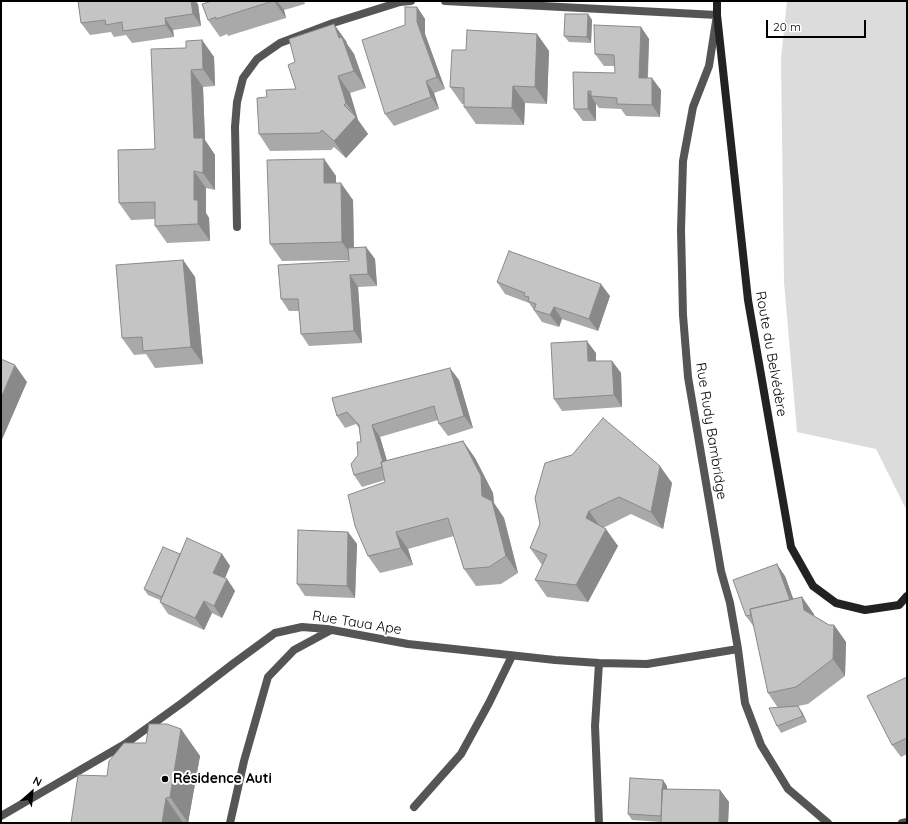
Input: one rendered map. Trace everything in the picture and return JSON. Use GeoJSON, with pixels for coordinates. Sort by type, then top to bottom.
{"type":"FeatureCollection","features":[{"type":"Feature","properties":{"kind":"street"},"geometry":{"type":"LineString","coordinates":[[237,227],[235,127],[237,102],[243,78],[257,59],[280,43],[333,23],[400,2],[411,1]]}},
{"type":"Feature","properties":{"kind":"street"},"geometry":{"type":"LineString","coordinates":[[445,1],[717,15]]}},
{"type":"Feature","properties":{"kind":"street","name":"Route du Belvédère"},"geometry":{"type":"LineString","coordinates":[[717,1],[717,15],[748,300],[791,547],[813,586],[836,603],[866,610],[899,605],[907,596]]}},
{"type":"Feature","properties":{"kind":"street","name":"Rue Rudy Bambridge"},"geometry":{"type":"LineString","coordinates":[[717,15],[708,66],[693,108],[683,161],[681,230],[683,314],[688,377],[721,571],[730,603],[745,702],[761,745],[788,789],[828,823]]}},
{"type":"Feature","properties":{"kind":"street","name":"Rue Taua Ape"},"geometry":{"type":"LineString","coordinates":[[1,816],[125,744],[275,633],[302,627],[331,630],[408,644],[512,656],[599,663],[646,664],[738,649]]}},
{"type":"Feature","properties":{"kind":"street"},"geometry":{"type":"LineString","coordinates":[[230,823],[244,761],[268,677],[294,650],[331,630]]}},
{"type":"Feature","properties":{"kind":"street"},"geometry":{"type":"LineString","coordinates":[[414,807],[462,754],[512,656]]}},
{"type":"Feature","properties":{"kind":"street"},"geometry":{"type":"LineString","coordinates":[[599,663],[595,726],[599,823]]}},
{"type":"Feature","properties":{"kind":"street"},"geometry":{"type":"LineString","coordinates":[[902,823],[907,822]]}},
{"type":"Feature","properties":{"kind":"shaded area"},"geometry":{"type":"Polygon","coordinates":[[[787,1],[907,1],[907,511],[876,449],[797,432],[784,282],[781,59],[787,1]]]}},
{"type":"Feature","properties":{"kind":"building"},"geometry":{"type":"Polygon","coordinates":[[[78,1],[191,1],[193,14],[165,18],[166,25],[123,31],[122,22],[106,25],[105,20],[81,23],[78,1]]]}},
{"type":"Feature","properties":{"kind":"building"},"geometry":{"type":"Polygon","coordinates":[[[212,1],[273,1],[216,19],[216,17],[208,20],[202,4],[212,1]]]}},
{"type":"Feature","properties":{"kind":"building"},"geometry":{"type":"Polygon","coordinates":[[[405,7],[417,7],[417,22],[437,77],[426,81],[431,97],[385,114],[362,40],[405,25],[405,7]]]}},
{"type":"Feature","properties":{"kind":"building"},"geometry":{"type":"Polygon","coordinates":[[[565,14],[588,14],[587,37],[564,36],[565,14]]]}},
{"type":"Feature","properties":{"kind":"building"},"geometry":{"type":"Polygon","coordinates":[[[334,24],[339,38],[342,37],[354,71],[338,76],[346,103],[344,105],[356,117],[334,141],[322,130],[319,133],[259,134],[257,98],[267,97],[266,90],[296,89],[288,65],[295,62],[289,39],[334,24]]]}},
{"type":"Feature","properties":{"kind":"building"},"geometry":{"type":"Polygon","coordinates":[[[594,25],[641,27],[639,78],[652,78],[652,105],[617,104],[617,98],[591,96],[591,91],[588,91],[588,109],[574,109],[573,72],[615,73],[614,55],[595,54],[594,25]]]}},
{"type":"Feature","properties":{"kind":"building"},"geometry":{"type":"Polygon","coordinates":[[[467,30],[537,34],[535,87],[513,86],[512,108],[464,107],[464,88],[450,87],[452,50],[466,50],[467,30]]]}},
{"type":"Feature","properties":{"kind":"building"},"geometry":{"type":"Polygon","coordinates":[[[202,40],[203,69],[191,70],[194,138],[203,138],[203,173],[194,171],[194,200],[198,200],[198,224],[155,226],[155,202],[119,203],[118,150],[155,149],[151,49],[186,48],[186,41],[202,40]]]}},
{"type":"Feature","properties":{"kind":"building"},"geometry":{"type":"Polygon","coordinates":[[[324,159],[324,183],[341,183],[342,242],[270,244],[267,160],[324,159]]]}},
{"type":"Feature","properties":{"kind":"building"},"geometry":{"type":"Polygon","coordinates":[[[366,247],[368,274],[350,275],[354,331],[301,334],[298,299],[281,299],[278,265],[349,261],[348,248],[366,247]]]}},
{"type":"Feature","properties":{"kind":"building"},"geometry":{"type":"Polygon","coordinates":[[[509,251],[601,284],[589,319],[554,307],[550,315],[534,310],[536,304],[528,301],[529,297],[524,296],[525,293],[497,282],[509,251]]]}},
{"type":"Feature","properties":{"kind":"building"},"geometry":{"type":"Polygon","coordinates":[[[183,260],[191,347],[143,351],[142,337],[122,338],[116,265],[183,260]]]}},
{"type":"Feature","properties":{"kind":"building"},"geometry":{"type":"Polygon","coordinates":[[[587,341],[588,361],[612,361],[614,395],[554,399],[551,343],[587,341]]]}},
{"type":"Feature","properties":{"kind":"building"},"geometry":{"type":"Polygon","coordinates":[[[1,359],[15,365],[1,398],[1,359]]]}},
{"type":"Feature","properties":{"kind":"building"},"geometry":{"type":"Polygon","coordinates":[[[450,368],[464,416],[439,424],[434,406],[372,425],[383,462],[381,462],[382,467],[354,475],[351,464],[358,455],[357,442],[361,442],[359,425],[347,412],[337,416],[332,398],[450,368]]]}},
{"type":"Feature","properties":{"kind":"building"},"geometry":{"type":"Polygon","coordinates":[[[603,418],[660,466],[651,512],[619,497],[589,511],[586,518],[606,529],[576,585],[535,580],[547,555],[530,548],[540,524],[535,498],[545,463],[572,455],[603,418]]]}},
{"type":"Feature","properties":{"kind":"building"},"geometry":{"type":"Polygon","coordinates":[[[463,441],[481,476],[482,496],[492,501],[506,556],[489,567],[464,569],[448,518],[396,532],[401,548],[368,556],[355,526],[348,495],[385,482],[381,462],[463,441]]]}},
{"type":"Feature","properties":{"kind":"building"},"geometry":{"type":"Polygon","coordinates":[[[298,530],[348,532],[347,586],[297,584],[298,530]]]}},
{"type":"Feature","properties":{"kind":"building"},"geometry":{"type":"Polygon","coordinates":[[[187,538],[222,554],[213,573],[227,579],[214,606],[204,601],[195,618],[160,602],[187,538]]]}},
{"type":"Feature","properties":{"kind":"building"},"geometry":{"type":"Polygon","coordinates":[[[163,547],[180,554],[162,597],[144,589],[163,547]]]}},
{"type":"Feature","properties":{"kind":"building"},"geometry":{"type":"Polygon","coordinates":[[[777,564],[790,600],[750,609],[751,615],[746,616],[733,580],[777,564]]]}},
{"type":"Feature","properties":{"kind":"building"},"geometry":{"type":"Polygon","coordinates":[[[802,597],[804,610],[829,625],[834,625],[833,659],[796,687],[768,693],[750,609],[802,597]]]}},
{"type":"Feature","properties":{"kind":"building"},"geometry":{"type":"Polygon","coordinates":[[[907,677],[907,738],[892,745],[867,696],[907,677]]]}},
{"type":"Feature","properties":{"kind":"building"},"geometry":{"type":"Polygon","coordinates":[[[798,706],[803,716],[777,726],[769,708],[798,706]]]}},
{"type":"Feature","properties":{"kind":"building"},"geometry":{"type":"Polygon","coordinates":[[[149,724],[167,724],[181,729],[170,797],[166,798],[162,823],[71,823],[78,775],[107,776],[109,761],[124,743],[146,743],[149,724]]]}},
{"type":"Feature","properties":{"kind":"building"},"geometry":{"type":"Polygon","coordinates":[[[630,778],[663,780],[661,816],[628,814],[630,778]]]}},
{"type":"Feature","properties":{"kind":"building"},"geometry":{"type":"Polygon","coordinates":[[[662,789],[720,790],[719,823],[661,823],[662,789]]]}},
{"type":"Feature","properties":{"kind":"place","name":"Résidence Auti"},"geometry":{"type":"Point","coordinates":[165,779]}}]}
